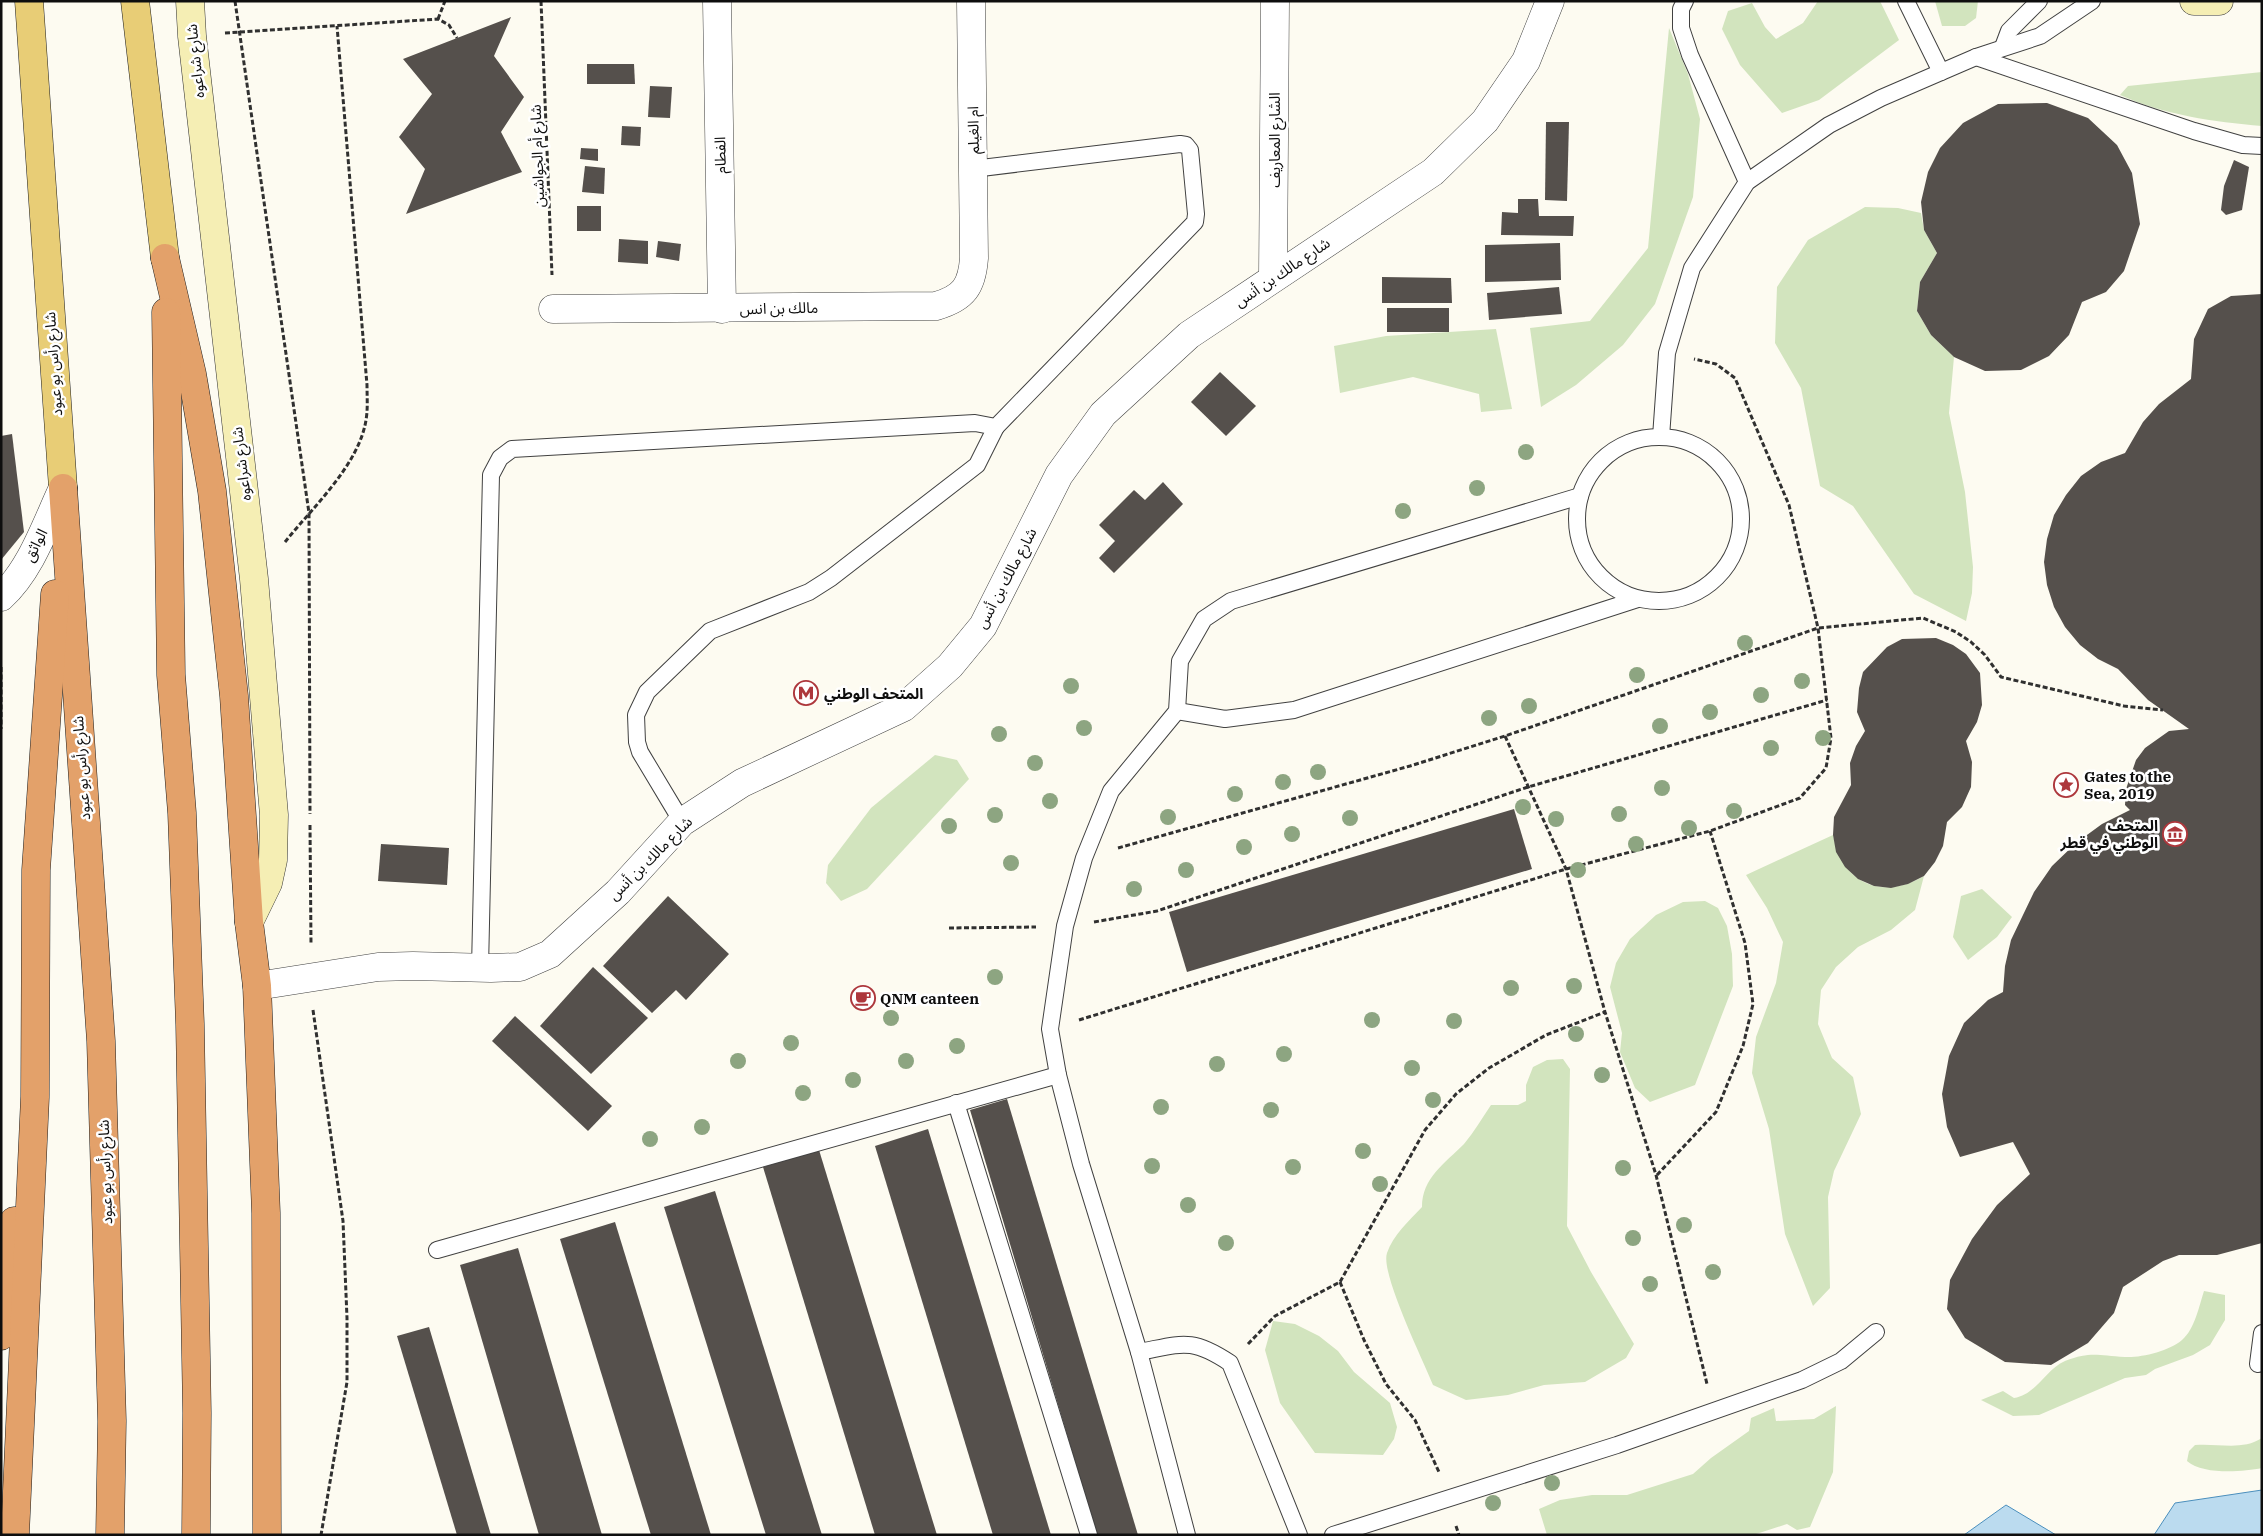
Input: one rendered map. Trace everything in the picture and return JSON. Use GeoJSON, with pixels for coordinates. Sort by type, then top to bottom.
{"type":"FeatureCollection","features":[{"type":"Feature","properties":{"kind":"highway"},"geometry":{"type":"LineString","coordinates":[[165,258],[192,374],[212,491],[234,696],[249,922],[257,986],[266,1213],[267,1535]]}},
{"type":"Feature","properties":{"kind":"highway"},"geometry":{"type":"LineString","coordinates":[[165,258],[171,675],[182,813],[190,1024],[197,1413],[196,1535]]}},
{"type":"Feature","properties":{"kind":"highway"},"geometry":{"type":"LineString","coordinates":[[16,1535],[35,1097],[36,870],[63,488]]}},
{"type":"Feature","properties":{"kind":"highway","name":"شارع رأس بو عبود"},"geometry":{"type":"LineString","coordinates":[[63,488],[101,1041],[112,1421],[110,1535]]}},
{"type":"Feature","properties":{"kind":"highway"},"geometry":{"type":"LineString","coordinates":[[1,1336],[15,1210],[35,1097]]}},
{"type":"Feature","properties":{"kind":"main road","name":"شارع رأس بو عبود"},"geometry":{"type":"LineString","coordinates":[[29,1],[63,488]]}},
{"type":"Feature","properties":{"kind":"main road"},"geometry":{"type":"LineString","coordinates":[[135,1],[165,258]]}},
{"type":"Feature","properties":{"kind":"street","name":"شارع شراعوه"},"geometry":{"type":"LineString","coordinates":[[190,1],[192,36],[254,579],[274,837],[273,860],[268,883],[249,922]]}},
{"type":"Feature","properties":{"kind":"street","name":"الفطام"},"geometry":{"type":"LineString","coordinates":[[717,1],[722,309]]}},
{"type":"Feature","properties":{"kind":"street","name":"ام الغيلم"},"geometry":{"type":"LineString","coordinates":[[971,1],[974,258]]}},
{"type":"Feature","properties":{"kind":"street","name":"الشارع المعاريف"},"geometry":{"type":"LineString","coordinates":[[1273,278],[1275,1]]}},
{"type":"Feature","properties":{"kind":"street","name":"شارع مالك بن أنس"},"geometry":{"type":"LineString","coordinates":[[257,986],[378,967],[480,968],[520,966],[550,954],[618,892],[682,822],[742,783],[904,707],[950,666],[983,626],[1059,475],[1103,414],[1189,335],[1433,172],[1485,121],[1526,61],[1550,1]]}},
{"type":"Feature","properties":{"kind":"street"},"geometry":{"type":"LineString","coordinates":[[2194,1],[2219,1]]}},
{"type":"Feature","properties":{"kind":"street","name":"مالك بن انس"},"geometry":{"type":"LineString","coordinates":[[553,310],[936,306],[950,302],[962,294],[972,277],[974,258]]}},
{"type":"Feature","properties":{"kind":"street","name":"الواثق"},"geometry":{"type":"LineString","coordinates":[[1,597],[19,576],[33,552],[63,488]]}},
{"type":"Feature","properties":{"kind":"lane"},"geometry":{"type":"LineString","coordinates":[[1684,1],[1681,9],[1681,28],[1690,55],[1747,182]]}},
{"type":"Feature","properties":{"kind":"lane"},"geometry":{"type":"LineString","coordinates":[[1906,1],[1941,72]]}},
{"type":"Feature","properties":{"kind":"lane"},"geometry":{"type":"LineString","coordinates":[[2003,47],[2010,30],[2038,1]]}},
{"type":"Feature","properties":{"kind":"lane"},"geometry":{"type":"LineString","coordinates":[[1661,437],[1667,353],[1692,268],[1747,182],[1829,125],[1881,98],[1976,57],[2040,36],[2092,1]]}},
{"type":"Feature","properties":{"kind":"lane"},"geometry":{"type":"LineString","coordinates":[[1976,57],[2194,131],[2243,145],[2262,146]]}},
{"type":"Feature","properties":{"kind":"lane"},"geometry":{"type":"LineString","coordinates":[[682,822],[640,752],[637,742],[636,714],[646,692],[710,631],[810,592],[831,578],[977,465],[996,427],[1195,222],[1196,214],[1190,150],[1186,145],[1180,144],[973,169]]}},
{"type":"Feature","properties":{"kind":"lane"},"geometry":{"type":"LineString","coordinates":[[480,968],[491,475],[500,458],[512,449],[975,423],[996,427]]}},
{"type":"Feature","properties":{"kind":"lane"},"geometry":{"type":"LineString","coordinates":[[1661,437],[1684,441],[1704,451],[1722,466],[1734,486],[1738,500],[1740,531],[1734,553],[1721,572],[1704,588],[1676,599],[1660,602],[1638,599],[1617,590],[1599,575],[1587,558],[1579,538],[1577,516],[1580,496],[1589,476],[1598,465],[1620,447],[1640,439],[1661,437]]}},
{"type":"Feature","properties":{"kind":"lane"},"geometry":{"type":"LineString","coordinates":[[1187,1535],[1138,1352],[1081,1164],[1058,1074],[1050,1029],[1066,926],[1084,858],[1111,791],[1177,711],[1180,661],[1204,619],[1231,601],[1580,496]]}},
{"type":"Feature","properties":{"kind":"lane"},"geometry":{"type":"LineString","coordinates":[[1177,711],[1225,719],[1294,710],[1638,599]]}},
{"type":"Feature","properties":{"kind":"lane"},"geometry":{"type":"LineString","coordinates":[[437,1250],[1058,1074]]}},
{"type":"Feature","properties":{"kind":"lane"},"geometry":{"type":"LineString","coordinates":[[956,1103],[1089,1535]]}},
{"type":"Feature","properties":{"kind":"lane"},"geometry":{"type":"LineString","coordinates":[[1333,1535],[1617,1445],[1802,1380],[1841,1361],[1876,1332]]}},
{"type":"Feature","properties":{"kind":"lane"},"geometry":{"type":"LineString","coordinates":[[2258,1364],[2262,1333]]}},
{"type":"Feature","properties":{"kind":"lane"},"geometry":{"type":"LineString","coordinates":[[1138,1352],[1182,1344],[1207,1348],[1230,1363],[1299,1535]]}},
{"type":"Feature","properties":{"kind":"path"},"geometry":{"type":"LineString","coordinates":[[438,19],[445,1]]}},
{"type":"Feature","properties":{"kind":"path","name":"شارع أم الجواشين"},"geometry":{"type":"LineString","coordinates":[[541,1],[553,310]]}},
{"type":"Feature","properties":{"kind":"path"},"geometry":{"type":"LineString","coordinates":[[192,36],[438,19],[449,25],[458,38]]}},
{"type":"Feature","properties":{"kind":"path"},"geometry":{"type":"LineString","coordinates":[[254,579],[340,475],[357,450],[366,421],[367,386],[337,26]]}},
{"type":"Feature","properties":{"kind":"path"},"geometry":{"type":"LineString","coordinates":[[1050,1029],[1566,869],[1710,831],[1800,798],[1826,768],[1831,738],[1818,628],[1789,505],[1760,430],[1735,378],[1716,364],[1667,353]]}},
{"type":"Feature","properties":{"kind":"path"},"geometry":{"type":"LineString","coordinates":[[1084,858],[1410,766],[1505,736],[1818,628],[1923,618],[1956,632],[1971,642],[1985,655],[2001,677],[2124,706],[2162,710]]}},
{"type":"Feature","properties":{"kind":"path"},"geometry":{"type":"LineString","coordinates":[[1,667],[1,729]]}},
{"type":"Feature","properties":{"kind":"path"},"geometry":{"type":"LineString","coordinates":[[949,928],[1066,926],[1157,911],[1528,787],[1828,700]]}},
{"type":"Feature","properties":{"kind":"path"},"geometry":{"type":"LineString","coordinates":[[1505,736],[1566,869],[1604,1012],[1656,1175],[1713,1411]]}},
{"type":"Feature","properties":{"kind":"path"},"geometry":{"type":"LineString","coordinates":[[1656,1175],[1716,1112],[1743,1046],[1753,1004],[1745,943],[1710,831]]}},
{"type":"Feature","properties":{"kind":"path"},"geometry":{"type":"LineString","coordinates":[[1230,1363],[1274,1316],[1340,1282],[1425,1130],[1456,1094],[1489,1068],[1546,1035],[1604,1012]]}},
{"type":"Feature","properties":{"kind":"path"},"geometry":{"type":"LineString","coordinates":[[1340,1282],[1364,1340],[1386,1384],[1415,1420],[1432,1453],[1459,1535]]}},
{"type":"Feature","properties":{"kind":"green space"},"geometry":{"type":"Polygon","coordinates":[[[1818,1],[1880,1],[1899,40],[1819,100],[1782,113],[1740,65],[1722,29],[1728,11],[1752,3],[1765,27],[1776,39],[1803,23],[1818,1]]]}},
{"type":"Feature","properties":{"kind":"green space"},"geometry":{"type":"Polygon","coordinates":[[[1935,1],[1978,1],[1976,18],[1965,26],[1942,26],[1935,1]]]}},
{"type":"Feature","properties":{"kind":"green space"},"geometry":{"type":"Polygon","coordinates":[[[1669,28],[1688,74],[1700,119],[1693,197],[1655,304],[1623,345],[1576,385],[1541,407],[1530,328],[1590,321],[1648,248],[1669,28]]]}},
{"type":"Feature","properties":{"kind":"green space"},"geometry":{"type":"Polygon","coordinates":[[[2262,72],[2262,126],[2172,113],[2120,95],[2128,86],[2262,72]]]}},
{"type":"Feature","properties":{"kind":"green space"},"geometry":{"type":"Polygon","coordinates":[[[1865,207],[1898,208],[1921,213],[1924,230],[1937,253],[1920,282],[1917,311],[1931,335],[1954,357],[1949,413],[1965,492],[1973,567],[1972,593],[1966,621],[1914,594],[1853,506],[1820,486],[1801,388],[1775,343],[1777,287],[1808,240],[1865,207]]]}},
{"type":"Feature","properties":{"kind":"green space"},"geometry":{"type":"Polygon","coordinates":[[[1496,329],[1512,409],[1481,412],[1479,394],[1413,377],[1340,393],[1334,346],[1386,336],[1496,329]]]}},
{"type":"Feature","properties":{"kind":"green space"},"geometry":{"type":"Polygon","coordinates":[[[935,755],[957,760],[969,779],[867,889],[841,901],[826,883],[828,865],[871,808],[935,755]]]}},
{"type":"Feature","properties":{"kind":"green space"},"geometry":{"type":"Polygon","coordinates":[[[1833,835],[1838,852],[1845,865],[1854,876],[1866,883],[1879,887],[1893,887],[1924,876],[1915,910],[1891,930],[1858,947],[1836,967],[1821,990],[1818,1024],[1832,1058],[1853,1077],[1861,1114],[1834,1171],[1828,1197],[1830,1288],[1813,1306],[1785,1234],[1769,1129],[1752,1073],[1756,1037],[1776,983],[1783,942],[1767,908],[1746,875],[1833,835]]]}},
{"type":"Feature","properties":{"kind":"green space"},"geometry":{"type":"Polygon","coordinates":[[[1982,889],[2012,917],[1997,937],[1968,960],[1953,937],[1961,896],[1982,889]]]}},
{"type":"Feature","properties":{"kind":"green space"},"geometry":{"type":"Polygon","coordinates":[[[1705,901],[1718,908],[1727,926],[1732,954],[1733,986],[1695,1085],[1650,1102],[1635,1088],[1620,1052],[1622,1033],[1610,987],[1616,963],[1630,939],[1656,915],[1683,902],[1705,901]]]}},
{"type":"Feature","properties":{"kind":"green space"},"geometry":{"type":"Polygon","coordinates":[[[1563,1059],[1570,1069],[1567,1226],[1591,1272],[1634,1344],[1626,1358],[1585,1382],[1544,1385],[1508,1395],[1466,1400],[1433,1385],[1396,1297],[1390,1279],[1387,1253],[1397,1234],[1422,1207],[1423,1197],[1430,1179],[1464,1144],[1491,1105],[1518,1105],[1526,1101],[1526,1085],[1533,1067],[1547,1060],[1563,1059]]]}},
{"type":"Feature","properties":{"kind":"green space"},"geometry":{"type":"Polygon","coordinates":[[[2204,1291],[2225,1295],[2225,1320],[2210,1345],[2193,1355],[2155,1369],[2146,1375],[2125,1378],[2039,1415],[2013,1416],[1981,1400],[2003,1391],[2014,1398],[2022,1396],[2035,1387],[2058,1365],[2074,1358],[2095,1355],[2139,1356],[2155,1353],[2170,1347],[2182,1340],[2190,1330],[2204,1291]]]}},
{"type":"Feature","properties":{"kind":"green space"},"geometry":{"type":"Polygon","coordinates":[[[1273,1321],[1295,1324],[1319,1336],[1338,1351],[1354,1372],[1390,1403],[1397,1427],[1394,1439],[1383,1455],[1315,1453],[1280,1403],[1265,1350],[1273,1321]]]}},
{"type":"Feature","properties":{"kind":"green space"},"geometry":{"type":"Polygon","coordinates":[[[1836,1406],[1833,1472],[1810,1527],[1797,1530],[1787,1524],[1753,1535],[1547,1535],[1539,1509],[1560,1500],[1592,1495],[1627,1495],[1693,1474],[1711,1458],[1749,1431],[1751,1418],[1774,1408],[1776,1421],[1814,1419],[1836,1406]]]}},
{"type":"Feature","properties":{"kind":"green space"},"geometry":{"type":"Polygon","coordinates":[[[2262,1438],[2262,1468],[2244,1471],[2212,1470],[2203,1469],[2187,1461],[2189,1451],[2195,1445],[2230,1446],[2254,1442],[2262,1438]]]}},
{"type":"Feature","properties":{"kind":"water"},"geometry":{"type":"Polygon","coordinates":[[[2262,1490],[2262,1535],[2154,1535],[2175,1503],[2262,1490]]]}},
{"type":"Feature","properties":{"kind":"water"},"geometry":{"type":"Polygon","coordinates":[[[2006,1505],[2056,1535],[1964,1535],[2006,1505]]]}},
{"type":"Feature","properties":{"kind":"building"},"geometry":{"type":"Polygon","coordinates":[[[511,17],[494,56],[524,97],[501,132],[522,172],[406,214],[425,169],[399,137],[432,94],[403,59],[511,17]]]}},
{"type":"Feature","properties":{"kind":"building"},"geometry":{"type":"Polygon","coordinates":[[[587,64],[634,64],[635,84],[587,84],[587,64]]]}},
{"type":"Feature","properties":{"kind":"building"},"geometry":{"type":"Polygon","coordinates":[[[650,86],[672,87],[670,118],[648,117],[650,86]]]}},
{"type":"Feature","properties":{"kind":"building"},"geometry":{"type":"Polygon","coordinates":[[[2047,103],[2088,118],[2117,145],[2132,173],[2140,224],[2124,271],[2106,292],[2082,302],[2069,335],[2049,356],[2021,370],[1985,371],[1954,357],[1931,335],[1917,311],[1920,282],[1937,253],[1924,230],[1921,202],[1928,172],[1940,148],[1963,123],[1998,104],[2047,103]]]}},
{"type":"Feature","properties":{"kind":"building"},"geometry":{"type":"Polygon","coordinates":[[[1546,122],[1569,122],[1567,201],[1545,200],[1546,122]]]}},
{"type":"Feature","properties":{"kind":"building"},"geometry":{"type":"Polygon","coordinates":[[[622,126],[641,127],[640,146],[621,145],[622,126]]]}},
{"type":"Feature","properties":{"kind":"building"},"geometry":{"type":"Polygon","coordinates":[[[581,148],[598,149],[598,161],[580,159],[581,148]]]}},
{"type":"Feature","properties":{"kind":"building"},"geometry":{"type":"Polygon","coordinates":[[[2234,160],[2249,167],[2242,210],[2226,215],[2221,210],[2224,186],[2234,160]]]}},
{"type":"Feature","properties":{"kind":"building"},"geometry":{"type":"Polygon","coordinates":[[[585,166],[605,168],[604,194],[582,192],[585,166]]]}},
{"type":"Feature","properties":{"kind":"building"},"geometry":{"type":"Polygon","coordinates":[[[1518,199],[1538,199],[1539,216],[1574,216],[1573,236],[1501,235],[1502,212],[1518,213],[1518,199]]]}},
{"type":"Feature","properties":{"kind":"building"},"geometry":{"type":"Polygon","coordinates":[[[577,206],[601,206],[601,231],[577,231],[577,206]]]}},
{"type":"Feature","properties":{"kind":"building"},"geometry":{"type":"Polygon","coordinates":[[[619,239],[648,241],[648,264],[618,262],[619,239]]]}},
{"type":"Feature","properties":{"kind":"building"},"geometry":{"type":"Polygon","coordinates":[[[658,241],[681,244],[679,261],[656,257],[658,241]]]}},
{"type":"Feature","properties":{"kind":"building"},"geometry":{"type":"Polygon","coordinates":[[[1560,243],[1561,280],[1485,282],[1485,245],[1560,243]]]}},
{"type":"Feature","properties":{"kind":"building"},"geometry":{"type":"Polygon","coordinates":[[[1382,277],[1451,278],[1452,303],[1382,303],[1382,277]]]}},
{"type":"Feature","properties":{"kind":"building"},"geometry":{"type":"Polygon","coordinates":[[[1559,287],[1562,314],[1489,320],[1487,293],[1559,287]]]}},
{"type":"Feature","properties":{"kind":"building","name":"المتحف الوطني في قطر"},"geometry":{"type":"Polygon","coordinates":[[[2262,294],[2262,1243],[2217,1255],[2179,1255],[2163,1261],[2123,1287],[2114,1313],[2088,1343],[2051,1365],[2005,1362],[1965,1338],[1947,1309],[1950,1280],[1972,1239],[1997,1205],[2030,1174],[2013,1142],[1960,1157],[1947,1127],[1942,1094],[1949,1056],[1964,1023],[1988,1000],[2003,992],[2005,966],[2011,940],[2034,892],[2052,866],[2076,843],[2102,824],[2130,810],[2125,805],[2126,789],[2136,760],[2145,748],[2169,731],[2189,729],[2148,700],[2118,669],[2098,659],[2080,645],[2065,627],[2054,607],[2047,585],[2044,562],[2047,539],[2054,515],[2066,495],[2081,476],[2101,462],[2125,453],[2143,422],[2159,404],[2191,379],[2194,339],[2208,309],[2231,296],[2262,294]]]}},
{"type":"Feature","properties":{"kind":"building"},"geometry":{"type":"Polygon","coordinates":[[[1387,308],[1449,308],[1449,332],[1387,332],[1387,308]]]}},
{"type":"Feature","properties":{"kind":"building"},"geometry":{"type":"Polygon","coordinates":[[[1220,372],[1256,406],[1226,436],[1191,402],[1220,372]]]}},
{"type":"Feature","properties":{"kind":"building"},"geometry":{"type":"Polygon","coordinates":[[[12,434],[24,532],[1,560],[1,436],[12,434]]]}},
{"type":"Feature","properties":{"kind":"building"},"geometry":{"type":"Polygon","coordinates":[[[1163,482],[1183,504],[1114,573],[1099,558],[1115,541],[1099,525],[1134,490],[1145,500],[1163,482]]]}},
{"type":"Feature","properties":{"kind":"building"},"geometry":{"type":"Polygon","coordinates":[[[1936,638],[1953,645],[1966,654],[1980,673],[1982,705],[1977,722],[1966,741],[1972,762],[1971,787],[1962,807],[1947,822],[1943,846],[1935,862],[1924,876],[1908,884],[1891,888],[1874,886],[1858,879],[1845,867],[1836,852],[1833,835],[1834,817],[1851,785],[1850,763],[1856,746],[1865,731],[1857,712],[1859,688],[1863,672],[1887,647],[1902,639],[1936,638]]]}},
{"type":"Feature","properties":{"kind":"building"},"geometry":{"type":"Polygon","coordinates":[[[1514,809],[1532,869],[1187,972],[1169,912],[1514,809]]]}},
{"type":"Feature","properties":{"kind":"building"},"geometry":{"type":"Polygon","coordinates":[[[381,844],[449,848],[447,885],[378,881],[381,844]]]}},
{"type":"Feature","properties":{"kind":"building"},"geometry":{"type":"Polygon","coordinates":[[[668,896],[729,954],[686,1000],[676,990],[652,1013],[603,966],[668,896]]]}},
{"type":"Feature","properties":{"kind":"building"},"geometry":{"type":"Polygon","coordinates":[[[593,967],[648,1018],[591,1074],[540,1026],[593,967]]]}},
{"type":"Feature","properties":{"kind":"building"},"geometry":{"type":"Polygon","coordinates":[[[515,1016],[612,1106],[588,1131],[492,1041],[515,1016]]]}},
{"type":"Feature","properties":{"kind":"building"},"geometry":{"type":"Polygon","coordinates":[[[1007,1099],[1138,1535],[1097,1535],[970,1110],[1007,1099]]]}},
{"type":"Feature","properties":{"kind":"building"},"geometry":{"type":"Polygon","coordinates":[[[928,1129],[1051,1535],[993,1535],[875,1146],[928,1129]]]}},
{"type":"Feature","properties":{"kind":"building"},"geometry":{"type":"Polygon","coordinates":[[[819,1150],[937,1535],[875,1535],[763,1167],[819,1150]]]}},
{"type":"Feature","properties":{"kind":"building"},"geometry":{"type":"Polygon","coordinates":[[[715,1191],[822,1535],[766,1535],[664,1207],[715,1191]]]}},
{"type":"Feature","properties":{"kind":"building"},"geometry":{"type":"Polygon","coordinates":[[[615,1222],[711,1535],[651,1535],[560,1239],[615,1222]]]}},
{"type":"Feature","properties":{"kind":"building"},"geometry":{"type":"Polygon","coordinates":[[[518,1248],[602,1535],[539,1535],[460,1265],[518,1248]]]}},
{"type":"Feature","properties":{"kind":"building"},"geometry":{"type":"Polygon","coordinates":[[[429,1327],[491,1535],[457,1535],[397,1336],[429,1327]]]}},
{"type":"Feature","properties":{"kind":"place","name":"المتحف الوطني"},"geometry":{"type":"Point","coordinates":[806,693]}},
{"type":"Feature","properties":{"kind":"place","name":"Gates to the Sea, 2019"},"geometry":{"type":"Point","coordinates":[2066,785]}},
{"type":"Feature","properties":{"kind":"place","name":"المتحف الوطني في قطر"},"geometry":{"type":"Point","coordinates":[2175,834]}},
{"type":"Feature","properties":{"kind":"place","name":"QNM canteen"},"geometry":{"type":"Point","coordinates":[863,998]}}]}
